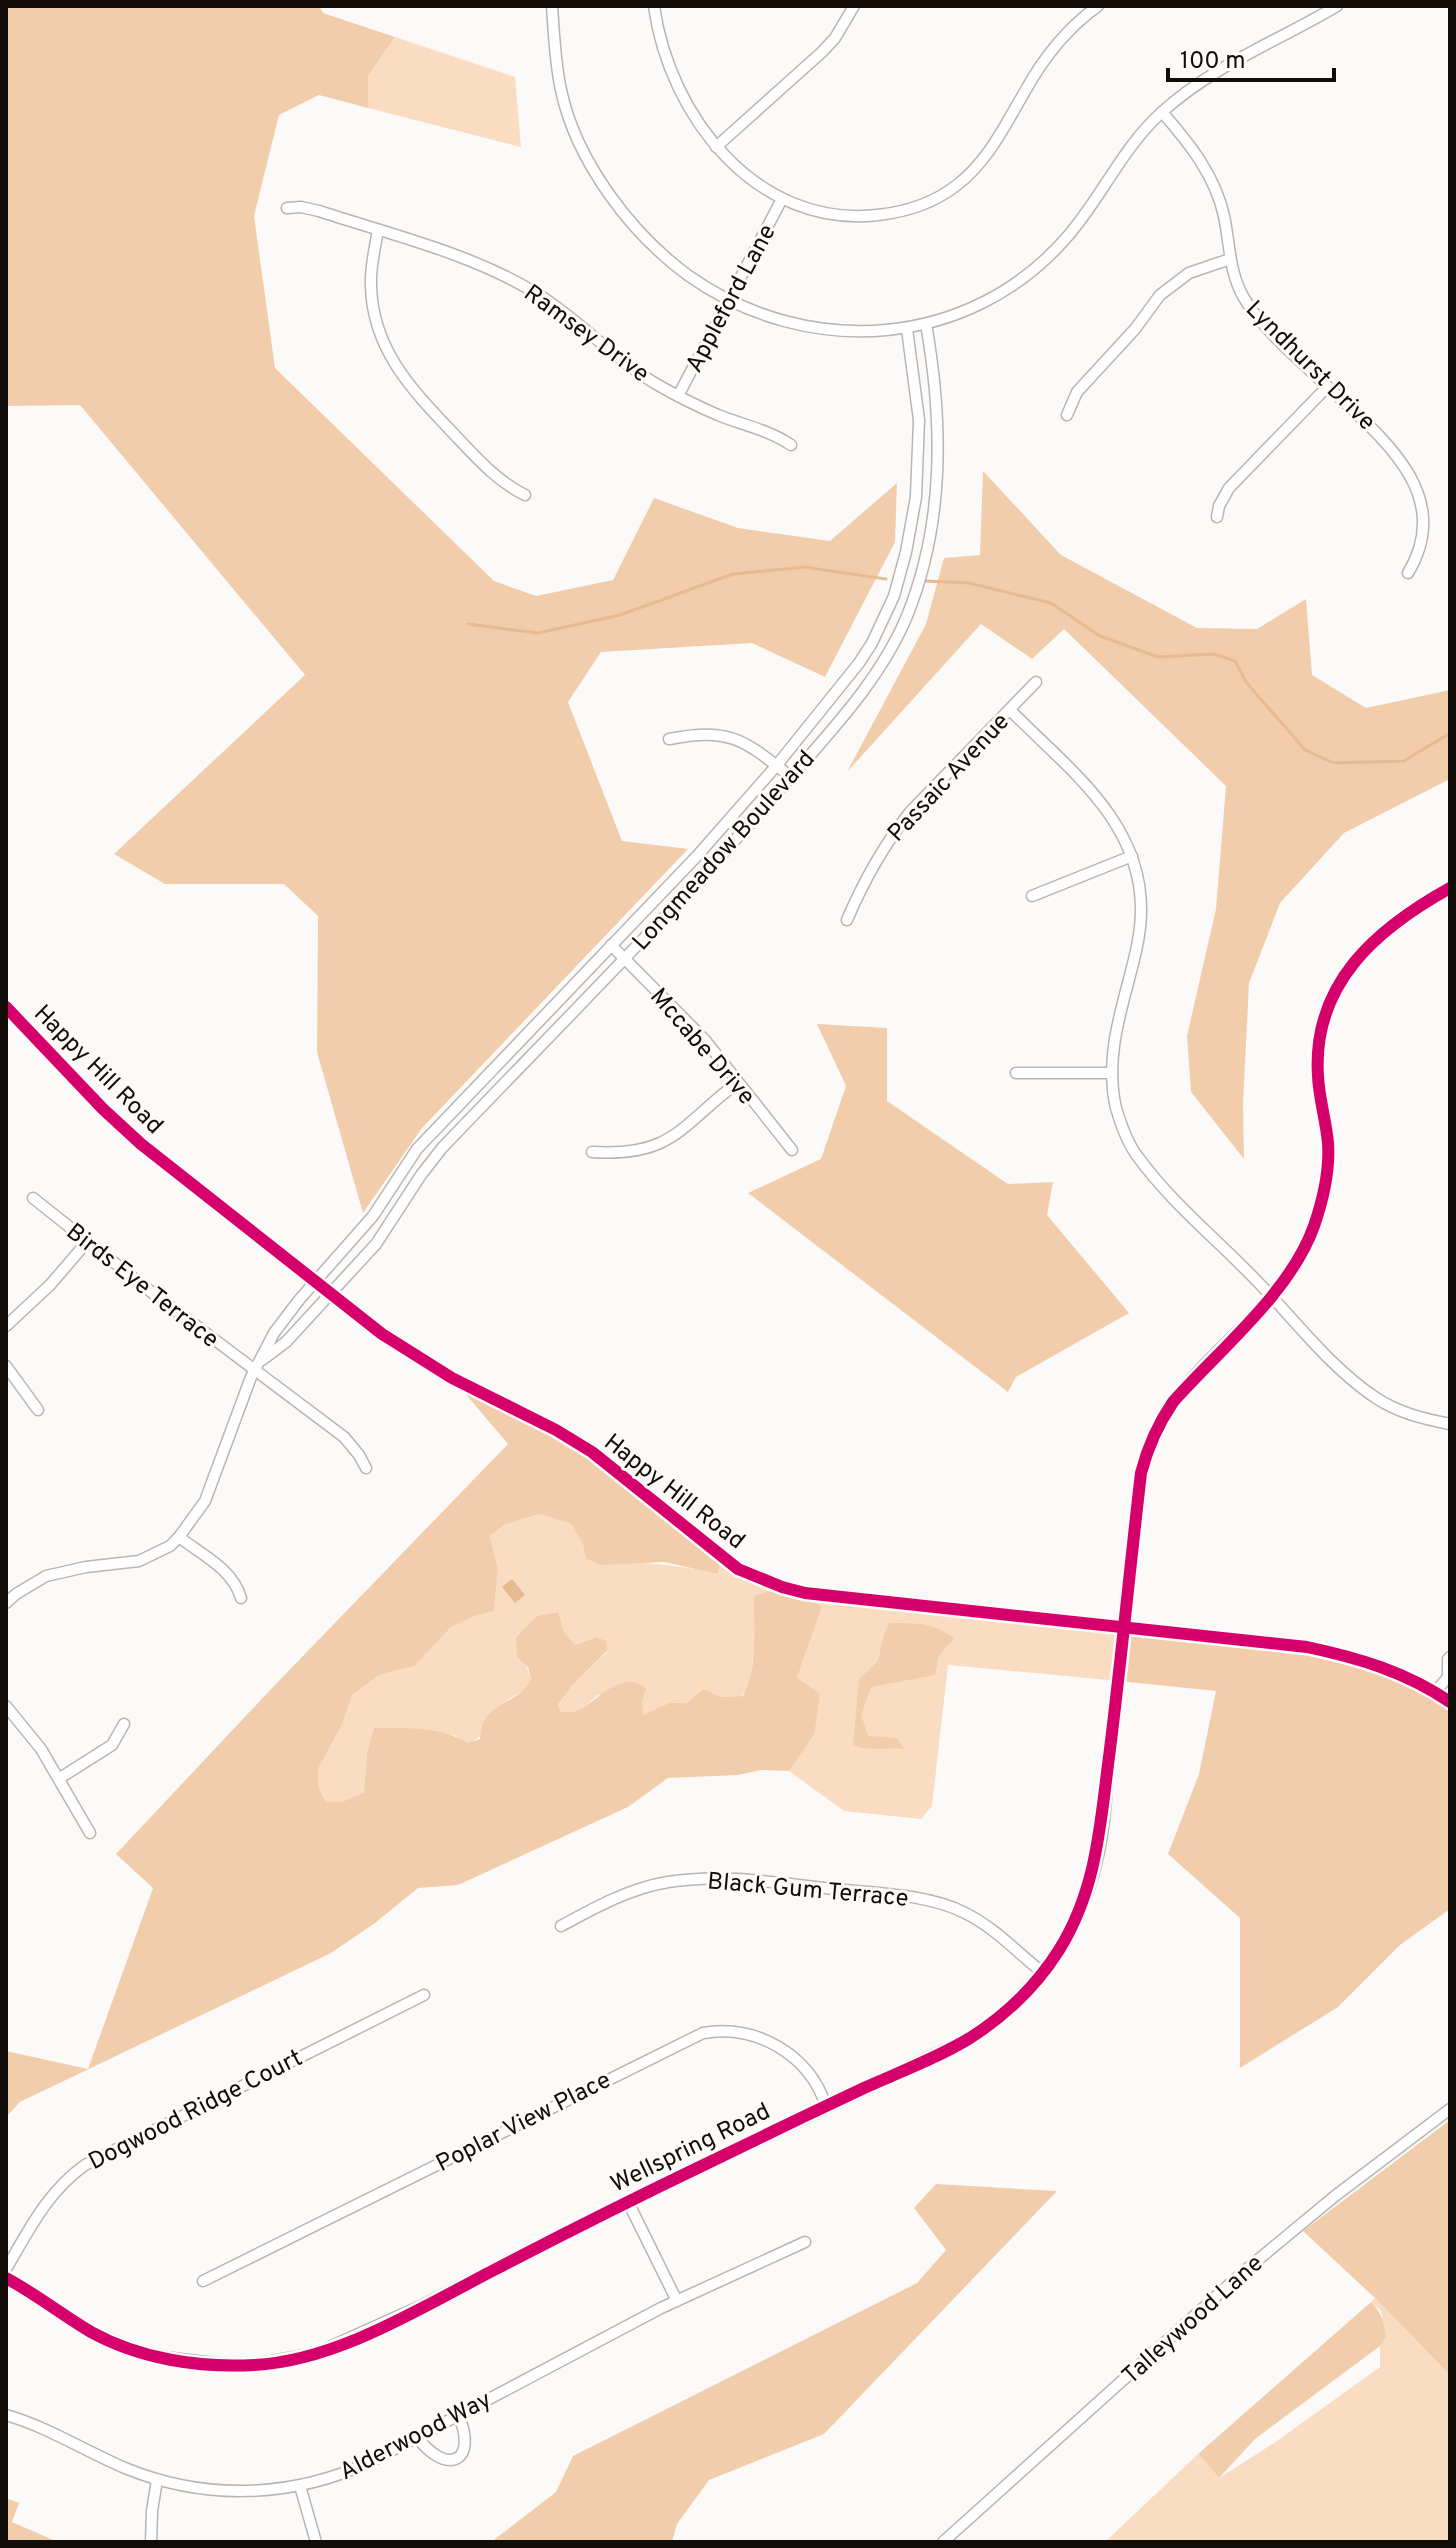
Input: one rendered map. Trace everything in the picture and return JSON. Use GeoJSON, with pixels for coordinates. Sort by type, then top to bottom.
{"type":"FeatureCollection","features":[{"type":"Feature","properties":{"kind":"street"},"geometry":{"type":"LineString","coordinates":[[552,6],[561,90],[575,133],[592,165],[638,232],[679,269],[729,301],[756,313],[813,328],[845,331],[907,329],[926,324],[966,311],[1011,287],[1067,237],[1131,144],[1162,112],[1220,68],[1337,6]]}},
{"type":"Feature","properties":{"kind":"street"},"geometry":{"type":"LineString","coordinates":[[654,6],[661,44],[673,77],[694,116],[716,147],[749,178],[782,199],[826,214],[864,217],[906,210],[941,196],[969,175],[984,158],[1041,66],[1075,25],[1098,6]]}},
{"type":"Feature","properties":{"kind":"street"},"geometry":{"type":"LineString","coordinates":[[716,147],[822,52],[835,38],[854,6]]}},
{"type":"Feature","properties":{"kind":"street","name":"Lyndhurst Drive"},"geometry":{"type":"LineString","coordinates":[[1162,112],[1202,162],[1212,180],[1225,218],[1230,259],[1242,295],[1252,311],[1387,442],[1409,471],[1424,509],[1424,537],[1416,561],[1408,573]]}},
{"type":"Feature","properties":{"kind":"street","name":"Appleford Lane"},"geometry":{"type":"LineString","coordinates":[[678,396],[782,199]]}},
{"type":"Feature","properties":{"kind":"street","name":"Ramsey Drive"},"geometry":{"type":"LineString","coordinates":[[287,208],[319,211],[477,263],[508,277],[558,308],[632,368],[678,396],[769,432],[791,445]]}},
{"type":"Feature","properties":{"kind":"street"},"geometry":{"type":"LineString","coordinates":[[378,230],[371,277],[372,305],[383,345],[421,400],[494,476],[525,495]]}},
{"type":"Feature","properties":{"kind":"street"},"geometry":{"type":"LineString","coordinates":[[1067,415],[1077,392],[1135,329],[1160,295],[1198,268],[1230,259]]}},
{"type":"Feature","properties":{"kind":"street","name":"Longmeadow Boulevard"},"geometry":{"type":"LineString","coordinates":[[258,1365],[286,1342],[376,1244],[442,1148],[714,865],[791,777],[875,673],[906,618],[919,581],[931,528],[938,454],[935,381],[926,324]]}},
{"type":"Feature","properties":{"kind":"street","name":"Longmeadow Boulevard"},"geometry":{"type":"LineString","coordinates":[[179,1537],[205,1501],[241,1398],[274,1333],[313,1282],[373,1216],[417,1149],[697,856],[777,765],[866,653],[886,616],[900,578],[916,497],[920,444],[916,387],[907,329]]}},
{"type":"Feature","properties":{"kind":"street"},"geometry":{"type":"LineString","coordinates":[[1217,517],[1229,488],[1327,387]]}},
{"type":"Feature","properties":{"kind":"street","name":"Passaic Avenue"},"geometry":{"type":"LineString","coordinates":[[847,920],[879,853],[892,834],[1036,682]]}},
{"type":"Feature","properties":{"kind":"street"},"geometry":{"type":"LineString","coordinates":[[1010,710],[1100,800],[1120,829],[1132,856],[1140,890],[1141,911],[1133,962],[1117,1024],[1112,1073],[1121,1125],[1138,1158],[1336,1365],[1376,1398],[1410,1415],[1450,1424]]}},
{"type":"Feature","properties":{"kind":"street"},"geometry":{"type":"LineString","coordinates":[[669,739],[689,735],[723,735],[749,744],[791,777]]}},
{"type":"Feature","properties":{"kind":"street"},"geometry":{"type":"LineString","coordinates":[[1032,896],[1132,856]]}},
{"type":"Feature","properties":{"kind":"street"},"geometry":{"type":"LineString","coordinates":[[1125,1627],[1141,1473],[1154,1433],[1173,1402],[1272,1297],[1302,1253],[1313,1228],[1327,1177],[1328,1143],[1318,1074],[1322,1028],[1333,995],[1354,961],[1368,946],[1419,906],[1450,888]]}},
{"type":"Feature","properties":{"kind":"street","name":"Mccabe Drive"},"geometry":{"type":"LineString","coordinates":[[611,945],[705,1040],[792,1150]]}},
{"type":"Feature","properties":{"kind":"street","name":"Happy Hill Road"},"geometry":{"type":"LineString","coordinates":[[6,1007],[103,1109],[141,1144],[328,1294],[401,1348],[592,1452],[726,1561],[759,1579],[805,1593],[1307,1647],[1380,1665],[1450,1702]]}},
{"type":"Feature","properties":{"kind":"street"},"geometry":{"type":"LineString","coordinates":[[1016,1073],[1112,1073]]}},
{"type":"Feature","properties":{"kind":"street"},"geometry":{"type":"LineString","coordinates":[[592,1152],[632,1152],[669,1140],[737,1083]]}},
{"type":"Feature","properties":{"kind":"street","name":"Birds Eye Terrace"},"geometry":{"type":"LineString","coordinates":[[33,1198],[87,1242],[258,1365],[344,1437],[366,1468]]}},
{"type":"Feature","properties":{"kind":"street"},"geometry":{"type":"LineString","coordinates":[[6,1326],[50,1285],[87,1242]]}},
{"type":"Feature","properties":{"kind":"street"},"geometry":{"type":"LineString","coordinates":[[6,1366],[38,1410]]}},
{"type":"Feature","properties":{"kind":"street"},"geometry":{"type":"LineString","coordinates":[[6,1603],[46,1576],[86,1567],[139,1561],[170,1546],[179,1537],[228,1573],[238,1587],[241,1598]]}},
{"type":"Feature","properties":{"kind":"street","name":"Wellspring Road"},"geometry":{"type":"LineString","coordinates":[[6,2278],[93,2333],[136,2351],[208,2364],[284,2362],[316,2354],[370,2332],[628,2202],[969,2039],[1003,2014],[1043,1973],[1070,1931],[1089,1886],[1102,1827],[1125,1627]]}},
{"type":"Feature","properties":{"kind":"street"},"geometry":{"type":"LineString","coordinates":[[1435,1692],[1449,1675],[1450,1657]]}},
{"type":"Feature","properties":{"kind":"street"},"geometry":{"type":"LineString","coordinates":[[6,1706],[26,1728],[60,1778],[90,1833]]}},
{"type":"Feature","properties":{"kind":"street"},"geometry":{"type":"LineString","coordinates":[[60,1778],[112,1745],[124,1724]]}},
{"type":"Feature","properties":{"kind":"street","name":"Black Gum Terrace"},"geometry":{"type":"LineString","coordinates":[[561,1926],[616,1898],[648,1887],[694,1879],[744,1879],[947,1905],[980,1921],[1043,1973]]}},
{"type":"Feature","properties":{"kind":"street","name":"Dogwood Ridge Court"},"geometry":{"type":"LineString","coordinates":[[6,2269],[43,2205],[55,2190],[85,2165],[424,1995]]}},
{"type":"Feature","properties":{"kind":"street","name":"Poplar View Place"},"geometry":{"type":"LineString","coordinates":[[203,2281],[703,2033],[718,2030],[746,2033],[786,2051],[807,2069],[826,2106]]}},
{"type":"Feature","properties":{"kind":"street","name":"Talleywood Lane"},"geometry":{"type":"LineString","coordinates":[[943,2542],[1242,2273],[1335,2196],[1450,2109]]}},
{"type":"Feature","properties":{"kind":"street"},"geometry":{"type":"LineString","coordinates":[[628,2202],[677,2301]]}},
{"type":"Feature","properties":{"kind":"street","name":"Alderwood Way"},"geometry":{"type":"LineString","coordinates":[[6,2415],[157,2480],[217,2490],[248,2491],[300,2486],[352,2470],[677,2301],[805,2242]]}},
{"type":"Feature","properties":{"kind":"street"},"geometry":{"type":"LineString","coordinates":[[417,2437],[436,2457],[446,2461],[456,2459],[467,2444],[458,2414]]}},
{"type":"Feature","properties":{"kind":"street"},"geometry":{"type":"LineString","coordinates":[[151,2542],[157,2480]]}},
{"type":"Feature","properties":{"kind":"street"},"geometry":{"type":"LineString","coordinates":[[300,2486],[316,2542]]}},
{"type":"Feature","properties":{"kind":"shaded area"},"geometry":{"type":"Polygon","coordinates":[[[6,6],[319,6],[323,13],[395,37],[368,76],[368,108],[319,95],[279,115],[254,216],[275,368],[494,581],[536,596],[613,580],[654,498],[738,528],[830,541],[897,483],[895,542],[825,677],[752,643],[601,652],[568,702],[622,841],[688,849],[422,1128],[363,1213],[317,1052],[318,916],[284,884],[165,884],[114,854],[305,675],[80,405],[6,406],[6,6]]]}},
{"type":"Feature","properties":{"kind":"shaded area"},"geometry":{"type":"Polygon","coordinates":[[[395,37],[515,77],[521,147],[368,108],[368,76],[395,37]]]}},
{"type":"Feature","properties":{"kind":"shaded area"},"geometry":{"type":"Polygon","coordinates":[[[983,471],[1061,555],[1197,628],[1257,629],[1306,599],[1312,675],[1366,708],[1450,690],[1450,779],[1344,833],[1280,903],[1249,983],[1243,1104],[1244,1159],[1191,1092],[1187,1036],[1216,909],[1226,786],[1064,629],[1032,659],[981,624],[847,772],[926,624],[944,558],[980,555],[983,471]]]}},
{"type":"Feature","properties":{"kind":"shaded area"},"geometry":{"type":"Polygon","coordinates":[[[817,1024],[887,1028],[887,1101],[1008,1184],[1053,1182],[1047,1215],[1129,1313],[1016,1377],[1008,1392],[748,1193],[821,1159],[846,1086],[817,1024]]]}},
{"type":"Feature","properties":{"kind":"shaded area"},"geometry":{"type":"Polygon","coordinates":[[[452,1378],[556,1430],[721,1557],[718,1574],[664,1562],[600,1565],[586,1558],[583,1545],[571,1524],[539,1514],[504,1525],[490,1536],[498,1569],[494,1611],[451,1627],[415,1666],[379,1675],[352,1695],[342,1725],[318,1769],[318,1787],[326,1802],[344,1801],[364,1792],[367,1754],[374,1728],[434,1731],[468,1743],[480,1739],[484,1721],[490,1713],[520,1693],[531,1679],[528,1667],[517,1657],[516,1637],[536,1616],[558,1612],[564,1632],[575,1645],[596,1637],[606,1641],[607,1651],[572,1686],[558,1705],[561,1712],[579,1710],[612,1687],[629,1682],[646,1688],[642,1702],[643,1715],[669,1703],[686,1703],[703,1689],[722,1697],[743,1696],[753,1660],[754,1596],[782,1590],[805,1595],[822,1607],[797,1678],[820,1694],[814,1735],[789,1771],[761,1770],[738,1775],[668,1778],[628,1807],[458,1885],[418,1888],[331,1953],[20,2102],[6,2117],[6,2051],[88,2069],[153,1888],[116,1854],[508,1444],[452,1378]]]}},
{"type":"Feature","properties":{"kind":"shaded area"},"geometry":{"type":"Polygon","coordinates":[[[539,1514],[571,1524],[586,1557],[669,1565],[718,1574],[721,1557],[782,1587],[754,1648],[750,1682],[742,1696],[722,1697],[703,1689],[686,1703],[669,1703],[642,1716],[642,1702],[598,1695],[578,1712],[561,1713],[558,1706],[572,1686],[607,1652],[595,1637],[575,1645],[564,1632],[557,1612],[536,1616],[516,1637],[531,1679],[524,1689],[503,1705],[480,1736],[468,1744],[454,1735],[367,1754],[364,1792],[344,1801],[326,1802],[318,1787],[318,1769],[342,1725],[352,1695],[379,1675],[415,1666],[451,1627],[494,1611],[498,1569],[490,1536],[504,1525],[539,1514]]]}},
{"type":"Feature","properties":{"kind":"shaded area"},"geometry":{"type":"Polygon","coordinates":[[[512,1579],[525,1595],[515,1603],[502,1587],[512,1579]]]}},
{"type":"Feature","properties":{"kind":"shaded area"},"geometry":{"type":"Polygon","coordinates":[[[805,1593],[1125,1627],[1119,1681],[948,1665],[932,1806],[921,1819],[844,1811],[789,1771],[814,1735],[797,1678],[822,1607],[805,1593]]]}},
{"type":"Feature","properties":{"kind":"shaded area"},"geometry":{"type":"Polygon","coordinates":[[[889,1623],[932,1626],[954,1639],[939,1655],[935,1675],[871,1687],[861,1715],[868,1736],[897,1738],[904,1749],[860,1747],[853,1745],[859,1679],[878,1661],[889,1623]]]}},
{"type":"Feature","properties":{"kind":"shaded area"},"geometry":{"type":"Polygon","coordinates":[[[1125,1627],[1344,1655],[1450,1702],[1450,1909],[1400,1945],[1338,2007],[1240,2068],[1240,1918],[1168,1854],[1199,1774],[1216,1691],[1119,1681],[1125,1627]]]}},
{"type":"Feature","properties":{"kind":"shaded area"},"geometry":{"type":"Polygon","coordinates":[[[1450,2120],[1450,2375],[1375,2298],[1303,2231],[1450,2120]]]}},
{"type":"Feature","properties":{"kind":"shaded area"},"geometry":{"type":"Polygon","coordinates":[[[936,2184],[1057,2191],[824,2434],[709,2480],[677,2524],[672,2542],[491,2542],[556,2492],[573,2456],[917,2283],[946,2250],[914,2208],[936,2184]]]}},
{"type":"Feature","properties":{"kind":"shaded area"},"geometry":{"type":"Polygon","coordinates":[[[1375,2298],[1450,2375],[1450,2542],[1105,2542],[1198,2454],[1219,2478],[1274,2443],[1380,2367],[1380,2346],[1386,2337],[1381,2311],[1371,2302],[1375,2298]]]}},
{"type":"Feature","properties":{"kind":"shaded area"},"geometry":{"type":"Polygon","coordinates":[[[1371,2302],[1380,2314],[1384,2327],[1386,2337],[1380,2346],[1255,2439],[1219,2478],[1198,2454],[1371,2302]]]}},
{"type":"Feature","properties":{"kind":"shaded area"},"geometry":{"type":"Polygon","coordinates":[[[6,2498],[19,2503],[12,2522],[58,2542],[6,2542],[6,2498]]]}},
{"type":"Feature","properties":{"kind":"waterway"},"geometry":{"type":"LineString","coordinates":[[468,624],[538,633],[620,615],[733,574],[804,567],[886,579]]}},
{"type":"Feature","properties":{"kind":"waterway"},"geometry":{"type":"LineString","coordinates":[[925,581],[969,583],[1051,603],[1100,636],[1158,657],[1214,654],[1235,661],[1246,682],[1305,750],[1334,763],[1404,761],[1450,733]]}},
{"type":"Feature","properties":{"kind":"cycle path"},"geometry":{"type":"LineString","coordinates":[[6,2278],[91,2332],[129,2349],[170,2360],[233,2366],[285,2361],[316,2354],[378,2330],[657,2187],[945,2052],[983,2029],[1020,1998],[1050,1963],[1072,1927],[1082,1904],[1095,1856],[1141,1473],[1150,1444],[1173,1402],[1271,1297],[1303,1251],[1314,1226],[1328,1164],[1318,1076],[1319,1043],[1326,1014],[1338,987],[1374,941],[1397,922],[1450,888]]}},
{"type":"Feature","properties":{"kind":"cycle path"},"geometry":{"type":"LineString","coordinates":[[6,1007],[103,1109],[141,1144],[382,1334],[452,1378],[556,1430],[592,1452],[738,1569],[805,1593],[1307,1647],[1382,1667],[1450,1702]]}}]}
